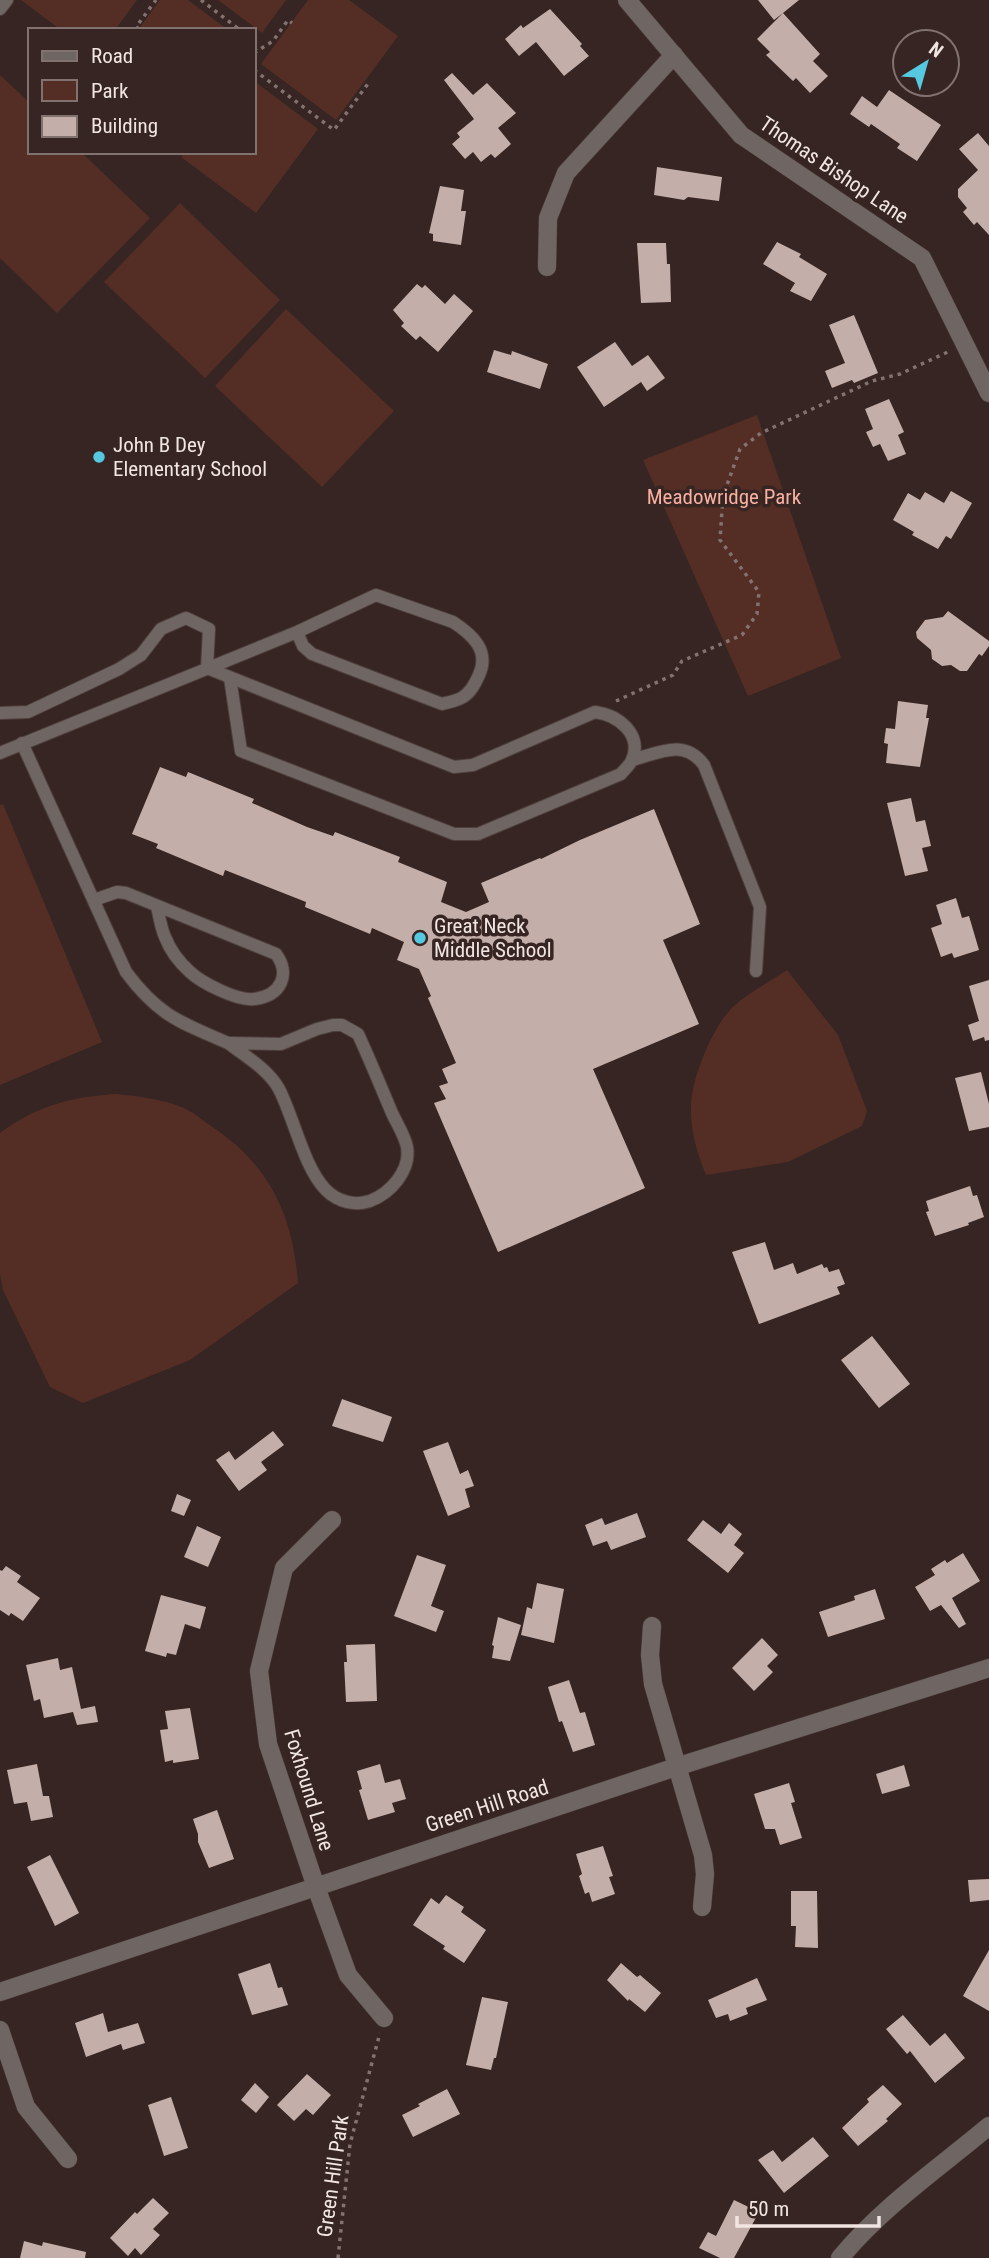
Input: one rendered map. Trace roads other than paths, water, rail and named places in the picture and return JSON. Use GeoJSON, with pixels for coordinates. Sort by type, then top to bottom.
{"type":"FeatureCollection","features":[{"type":"Feature","properties":{"kind":"street","name":"Thomas Bishop Lane"},"geometry":{"type":"LineString","coordinates":[[627,0],[741,135],[922,258],[989,393]]}},
{"type":"Feature","properties":{"kind":"street"},"geometry":{"type":"LineString","coordinates":[[547,267],[548,218],[566,173],[674,55]]}},
{"type":"Feature","properties":{"kind":"street","name":"Foxhound Lane"},"geometry":{"type":"LineString","coordinates":[[332,1520],[284,1568],[259,1671],[268,1744],[316,1887],[348,1975],[384,2018]]}},
{"type":"Feature","properties":{"kind":"street"},"geometry":{"type":"LineString","coordinates":[[652,1626],[650,1655],[653,1684],[703,1855],[705,1874],[702,1906]]}},
{"type":"Feature","properties":{"kind":"street","name":"Green Hill Road"},"geometry":{"type":"LineString","coordinates":[[0,1992],[676,1767],[989,1668]]}},
{"type":"Feature","properties":{"kind":"street"},"geometry":{"type":"LineString","coordinates":[[0,2030],[26,2107],[68,2159]]}},
{"type":"Feature","properties":{"kind":"street"},"geometry":{"type":"LineString","coordinates":[[840,2258],[878,2219],[989,2126]]}},
{"type":"Feature","properties":{"kind":"lane"},"geometry":{"type":"LineString","coordinates":[[0,9],[7,0]]}},
{"type":"Feature","properties":{"kind":"lane"},"geometry":{"type":"LineString","coordinates":[[0,752],[297,632],[376,595],[463,628],[481,651],[484,664],[474,686],[462,698],[442,704],[312,654],[303,646],[297,632]]}},
{"type":"Feature","properties":{"kind":"lane"},"geometry":{"type":"LineString","coordinates":[[0,713],[28,712],[120,669],[141,655],[161,629],[186,618],[209,629],[207,668]]}},
{"type":"Feature","properties":{"kind":"lane"},"geometry":{"type":"LineString","coordinates":[[207,668],[454,767],[473,765],[595,712],[608,714],[621,722],[631,733],[634,746],[632,760],[621,774],[478,834],[454,834],[241,751],[230,678]]}},
{"type":"Feature","properties":{"kind":"lane"},"geometry":{"type":"LineString","coordinates":[[22,743],[126,972],[143,995],[160,1010],[181,1022],[228,1042],[268,1074],[278,1088],[316,1177],[326,1191],[338,1199],[365,1203],[379,1198],[392,1187],[404,1172],[407,1146],[358,1034],[342,1025],[333,1025],[317,1028],[281,1044],[228,1042]]}},
{"type":"Feature","properties":{"kind":"lane"},"geometry":{"type":"LineString","coordinates":[[632,760],[678,748],[698,757],[704,765],[760,907],[755,971]]}},
{"type":"Feature","properties":{"kind":"lane"},"geometry":{"type":"LineString","coordinates":[[94,900],[117,892],[126,893],[157,905],[275,954],[283,964],[285,976],[279,986],[254,999],[236,996],[211,986],[190,972],[175,956],[164,936],[157,905]]}},
{"type":"Feature","properties":{"kind":"place","name":"John B Dey Elementary School"},"geometry":{"type":"Point","coordinates":[99,457]}},
{"type":"Feature","properties":{"kind":"place","name":"Great Neck Middle School"},"geometry":{"type":"Point","coordinates":[420,938]}},
{"type":"Feature","properties":{"kind":"park label","name":"Meadowridge Park"},"geometry":{"type":"Point","coordinates":[724,497]}}]}
